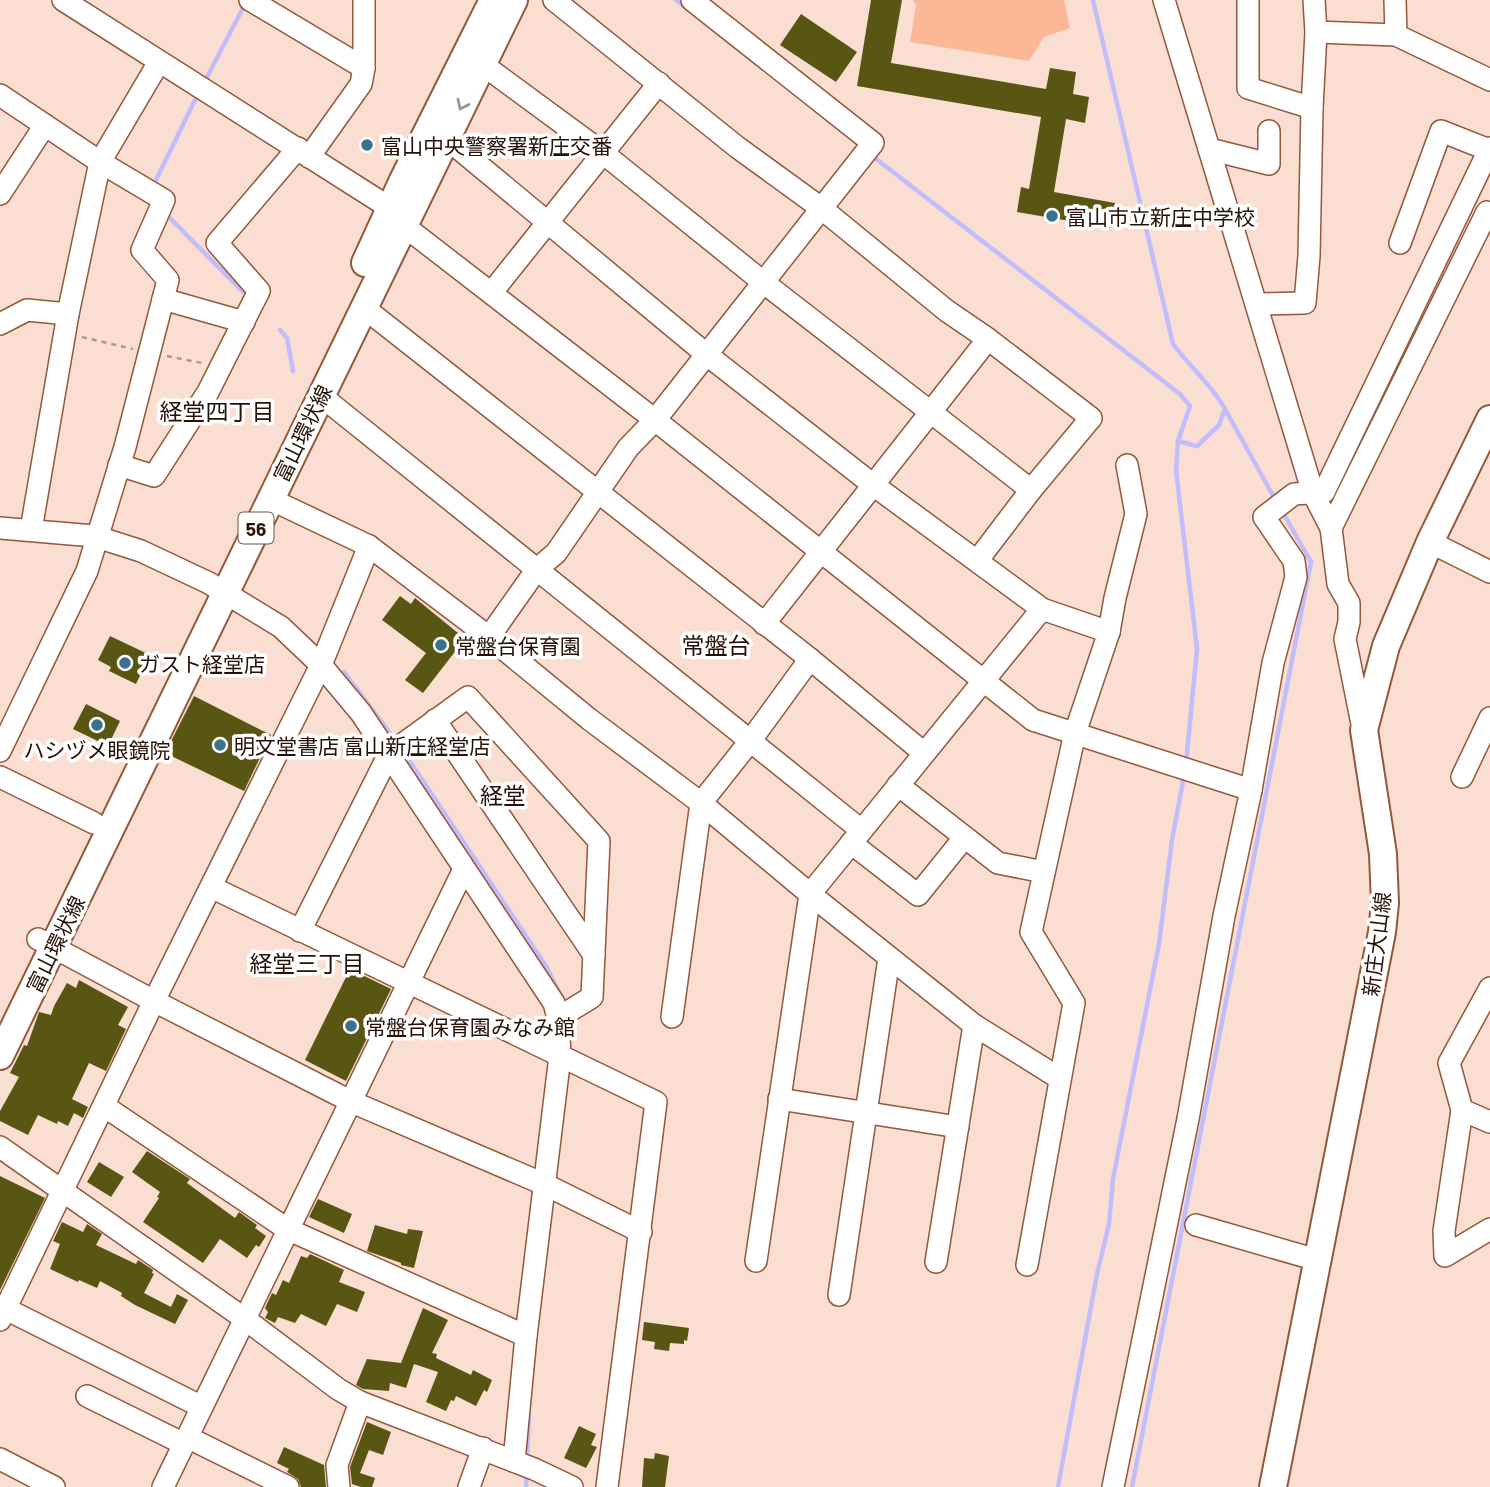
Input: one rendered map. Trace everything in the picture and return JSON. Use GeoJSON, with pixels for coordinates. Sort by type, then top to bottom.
{"type":"FeatureCollection","features":[{"type":"Feature","properties":{"kind":"main road","name":"富山環状線"},"geometry":{"type":"LineString","coordinates":[[0,1017],[46,943],[397,217],[493,0]]}},
{"type":"Feature","properties":{"kind":"main road","name":"富山環状線"},"geometry":{"type":"LineString","coordinates":[[0,1056],[94,823],[217,587],[270,499],[363,307],[397,217],[446,138],[514,0]]}},
{"type":"Feature","properties":{"kind":"main road","name":"新庄大山線"},"geometry":{"type":"LineString","coordinates":[[1273,1487],[1369,1002],[1385,903],[1384,854],[1364,730],[1386,646],[1430,542],[1490,419]]}},
{"type":"Feature","properties":{"kind":"street"},"geometry":{"type":"LineString","coordinates":[[62,0],[303,152],[397,217],[1033,720],[1251,790]]}},
{"type":"Feature","properties":{"kind":"street"},"geometry":{"type":"LineString","coordinates":[[250,0],[364,68]]}},
{"type":"Feature","properties":{"kind":"street"},"geometry":{"type":"LineString","coordinates":[[119,465],[154,476],[208,392],[258,291],[217,243],[303,152],[361,84],[364,68],[364,0]]}},
{"type":"Feature","properties":{"kind":"street"},"geometry":{"type":"LineString","coordinates":[[554,0],[737,147],[821,208],[947,311],[1091,418],[976,561]]}},
{"type":"Feature","properties":{"kind":"street"},"geometry":{"type":"LineString","coordinates":[[489,637],[537,569],[556,552],[628,448],[655,420],[873,143],[692,0]]}},
{"type":"Feature","properties":{"kind":"street"},"geometry":{"type":"LineString","coordinates":[[1164,0],[1256,304],[1304,494],[1331,528],[1338,584],[1349,603],[1345,639],[1364,730]]}},
{"type":"Feature","properties":{"kind":"street"},"geometry":{"type":"LineString","coordinates":[[1248,0],[1248,88],[1312,108]]}},
{"type":"Feature","properties":{"kind":"street"},"geometry":{"type":"LineString","coordinates":[[1256,304],[1305,303],[1316,32],[1314,0]]}},
{"type":"Feature","properties":{"kind":"street"},"geometry":{"type":"LineString","coordinates":[[1395,0],[1396,35]]}},
{"type":"Feature","properties":{"kind":"street"},"geometry":{"type":"LineString","coordinates":[[1316,32],[1396,35],[1490,80]]}},
{"type":"Feature","properties":{"kind":"street"},"geometry":{"type":"LineString","coordinates":[[32,530],[68,314],[100,162],[159,62]]}},
{"type":"Feature","properties":{"kind":"street"},"geometry":{"type":"LineString","coordinates":[[482,64],[603,153],[762,282],[1031,490]]}},
{"type":"Feature","properties":{"kind":"street"},"geometry":{"type":"LineString","coordinates":[[492,292],[659,83]]}},
{"type":"Feature","properties":{"kind":"street"},"geometry":{"type":"LineString","coordinates":[[0,95],[100,162],[164,200],[142,250],[168,280],[119,465],[87,571],[0,751]]}},
{"type":"Feature","properties":{"kind":"street"},"geometry":{"type":"LineString","coordinates":[[0,194],[45,125]]}},
{"type":"Feature","properties":{"kind":"street"},"geometry":{"type":"LineString","coordinates":[[1209,149],[1269,164],[1269,131]]}},
{"type":"Feature","properties":{"kind":"street"},"geometry":{"type":"LineString","coordinates":[[1113,1487],[1188,1119],[1273,663],[1296,577],[1294,561],[1264,517],[1304,494],[1324,492],[1490,149],[1441,131],[1400,243]]}},
{"type":"Feature","properties":{"kind":"street"},"geometry":{"type":"LineString","coordinates":[[446,138],[706,354],[872,484],[1042,609],[1109,632]]}},
{"type":"Feature","properties":{"kind":"street"},"geometry":{"type":"LineString","coordinates":[[1331,528],[1489,210]]}},
{"type":"Feature","properties":{"kind":"street"},"geometry":{"type":"LineString","coordinates":[[163,299],[244,323]]}},
{"type":"Feature","properties":{"kind":"street"},"geometry":{"type":"LineString","coordinates":[[363,307],[810,659],[924,753]]}},
{"type":"Feature","properties":{"kind":"street"},"geometry":{"type":"LineString","coordinates":[[0,324],[27,310],[68,314]]}},
{"type":"Feature","properties":{"kind":"street"},"geometry":{"type":"LineString","coordinates":[[765,624],[988,339]]}},
{"type":"Feature","properties":{"kind":"street"},"geometry":{"type":"LineString","coordinates":[[320,395],[751,740],[918,895],[964,838]]}},
{"type":"Feature","properties":{"kind":"street"},"geometry":{"type":"LineString","coordinates":[[1027,1265],[1074,1003],[1031,932],[1075,733],[1109,632],[1136,514],[1127,465]]}},
{"type":"Feature","properties":{"kind":"street"},"geometry":{"type":"LineString","coordinates":[[270,499],[369,546],[489,637],[589,719],[701,803],[974,1025],[1059,1078]]}},
{"type":"Feature","properties":{"kind":"street"},"geometry":{"type":"LineString","coordinates":[[0,528],[97,537],[141,551],[217,587],[281,627],[321,665],[361,713],[554,1003],[558,1018],[560,1056],[526,1336],[514,1461]]}},
{"type":"Feature","properties":{"kind":"street"},"geometry":{"type":"LineString","coordinates":[[1430,542],[1490,572]]}},
{"type":"Feature","properties":{"kind":"street"},"geometry":{"type":"LineString","coordinates":[[202,1407],[3,1314],[154,1001],[321,665],[369,546]]}},
{"type":"Feature","properties":{"kind":"street"},"geometry":{"type":"LineString","coordinates":[[755,1261],[810,894],[1042,609]]}},
{"type":"Feature","properties":{"kind":"street"},"geometry":{"type":"LineString","coordinates":[[672,1017],[701,803],[810,659]]}},
{"type":"Feature","properties":{"kind":"street"},"geometry":{"type":"LineString","coordinates":[[300,932],[389,754],[468,696],[599,841],[592,997],[558,1018]]}},
{"type":"Feature","properties":{"kind":"street"},"geometry":{"type":"LineString","coordinates":[[1462,777],[1490,718]]}},
{"type":"Feature","properties":{"kind":"street"},"geometry":{"type":"LineString","coordinates":[[435,720],[594,955]]}},
{"type":"Feature","properties":{"kind":"street"},"geometry":{"type":"LineString","coordinates":[[0,777],[94,823]]}},
{"type":"Feature","properties":{"kind":"street"},"geometry":{"type":"LineString","coordinates":[[898,785],[998,863],[1044,872]]}},
{"type":"Feature","properties":{"kind":"street"},"geometry":{"type":"LineString","coordinates":[[163,1487],[464,869]]}},
{"type":"Feature","properties":{"kind":"street"},"geometry":{"type":"LineString","coordinates":[[211,887],[656,1102],[607,1487]]}},
{"type":"Feature","properties":{"kind":"street"},"geometry":{"type":"LineString","coordinates":[[46,943],[352,1102],[545,1185],[641,1232]]}},
{"type":"Feature","properties":{"kind":"street"},"geometry":{"type":"LineString","coordinates":[[839,1295],[889,958]]}},
{"type":"Feature","properties":{"kind":"street"},"geometry":{"type":"LineString","coordinates":[[1490,988],[1449,1063],[1462,1110],[1444,1231],[1445,1256],[1490,1228]]}},
{"type":"Feature","properties":{"kind":"street"},"geometry":{"type":"LineString","coordinates":[[936,1262],[974,1025]]}},
{"type":"Feature","properties":{"kind":"street"},"geometry":{"type":"LineString","coordinates":[[779,1099],[958,1127]]}},
{"type":"Feature","properties":{"kind":"street"},"geometry":{"type":"LineString","coordinates":[[104,1106],[287,1230],[526,1336]]}},
{"type":"Feature","properties":{"kind":"street"},"geometry":{"type":"LineString","coordinates":[[1462,1110],[1490,1122]]}},
{"type":"Feature","properties":{"kind":"street"},"geometry":{"type":"LineString","coordinates":[[0,1147],[245,1319],[338,1389],[360,1402],[514,1461],[533,1478],[572,1487]]}},
{"type":"Feature","properties":{"kind":"street"},"geometry":{"type":"LineString","coordinates":[[1196,1225],[1317,1260]]}},
{"type":"Feature","properties":{"kind":"street"},"geometry":{"type":"LineString","coordinates":[[87,1396],[288,1487]]}},
{"type":"Feature","properties":{"kind":"street"},"geometry":{"type":"LineString","coordinates":[[339,1487],[337,1465],[360,1402]]}},
{"type":"Feature","properties":{"kind":"street"},"geometry":{"type":"LineString","coordinates":[[469,1487],[483,1448]]}},
{"type":"Feature","properties":{"kind":"street"},"geometry":{"type":"LineString","coordinates":[[0,1459],[44,1485]]}},
{"type":"Feature","properties":{"kind":"shaded area"},"geometry":{"type":"Polygon","coordinates":[[[913,0],[1064,0],[1070,28],[1044,37],[1029,61],[910,42],[916,5],[913,0]]]}},
{"type":"Feature","properties":{"kind":"building"},"geometry":{"type":"Polygon","coordinates":[[[871,0],[902,0],[891,63],[1046,89],[1050,68],[1076,72],[1073,94],[1089,97],[1085,123],[1066,119],[1054,192],[1115,203],[1111,228],[1017,212],[1021,187],[1029,189],[1041,117],[857,86],[871,0]]]}},
{"type":"Feature","properties":{"kind":"building"},"geometry":{"type":"Polygon","coordinates":[[[801,14],[857,52],[836,82],[780,45],[801,14]]]}},
{"type":"Feature","properties":{"kind":"building","name":"常盤台保育園"},"geometry":{"type":"Polygon","coordinates":[[[400,596],[411,604],[415,598],[469,642],[461,652],[457,649],[423,693],[405,680],[426,653],[382,620],[400,596]]]}},
{"type":"Feature","properties":{"kind":"building","name":"ガスト経堂店"},"geometry":{"type":"Polygon","coordinates":[[[110,636],[150,655],[136,684],[109,671],[111,667],[98,660],[110,636]]]}},
{"type":"Feature","properties":{"kind":"building","name":"明文堂書店 富山新庄経堂店"},"geometry":{"type":"Polygon","coordinates":[[[194,696],[271,735],[244,791],[165,753],[194,696]]]}},
{"type":"Feature","properties":{"kind":"building","name":"ハシヅメ眼鏡院"},"geometry":{"type":"Polygon","coordinates":[[[86,704],[120,721],[108,746],[73,729],[86,704]]]}},
{"type":"Feature","properties":{"kind":"building","name":"常盤台保育園みなみ館"},"geometry":{"type":"Polygon","coordinates":[[[350,969],[391,989],[346,1081],[305,1060],[350,969]]]}},
{"type":"Feature","properties":{"kind":"building"},"geometry":{"type":"Polygon","coordinates":[[[79,980],[128,1007],[118,1025],[126,1029],[106,1071],[89,1063],[72,1099],[88,1107],[83,1118],[74,1113],[68,1126],[38,1115],[28,1135],[0,1121],[0,1111],[19,1077],[10,1073],[24,1045],[27,1046],[39,1012],[51,1015],[67,983],[76,988],[79,980]]]}},
{"type":"Feature","properties":{"kind":"building"},"geometry":{"type":"Polygon","coordinates":[[[147,1151],[190,1179],[187,1183],[235,1218],[239,1212],[257,1225],[255,1228],[266,1236],[259,1247],[256,1245],[247,1258],[220,1239],[203,1263],[143,1222],[160,1192],[132,1172],[147,1151]]]}},
{"type":"Feature","properties":{"kind":"building"},"geometry":{"type":"Polygon","coordinates":[[[99,1162],[124,1177],[111,1197],[87,1182],[99,1162]]]}},
{"type":"Feature","properties":{"kind":"building"},"geometry":{"type":"Polygon","coordinates":[[[0,1176],[45,1198],[0,1290],[0,1176]]]}},
{"type":"Feature","properties":{"kind":"building"},"geometry":{"type":"Polygon","coordinates":[[[318,1199],[352,1214],[344,1233],[309,1217],[318,1199]]]}},
{"type":"Feature","properties":{"kind":"building"},"geometry":{"type":"Polygon","coordinates":[[[62,1222],[83,1232],[87,1224],[102,1234],[96,1245],[136,1264],[138,1260],[153,1270],[154,1274],[144,1293],[171,1307],[177,1294],[188,1300],[175,1324],[135,1305],[121,1296],[122,1293],[100,1281],[97,1288],[50,1269],[60,1244],[53,1241],[62,1222]]]}},
{"type":"Feature","properties":{"kind":"building"},"geometry":{"type":"Polygon","coordinates":[[[375,1225],[407,1234],[408,1229],[423,1231],[414,1268],[367,1251],[375,1225]]]}},
{"type":"Feature","properties":{"kind":"building"},"geometry":{"type":"Polygon","coordinates":[[[310,1254],[344,1270],[339,1282],[365,1292],[357,1312],[337,1304],[326,1326],[301,1314],[295,1323],[278,1317],[275,1323],[265,1318],[268,1312],[265,1308],[272,1293],[276,1295],[283,1280],[289,1283],[301,1256],[307,1258],[310,1254]]]}},
{"type":"Feature","properties":{"kind":"building"},"geometry":{"type":"Polygon","coordinates":[[[423,1308],[448,1320],[432,1353],[437,1354],[436,1358],[471,1375],[473,1370],[492,1380],[476,1406],[456,1396],[446,1411],[426,1402],[438,1372],[414,1364],[406,1388],[390,1383],[389,1391],[363,1389],[356,1385],[367,1359],[401,1363],[423,1308]]]}},
{"type":"Feature","properties":{"kind":"building"},"geometry":{"type":"Polygon","coordinates":[[[644,1322],[689,1328],[687,1341],[684,1340],[684,1344],[670,1343],[669,1351],[654,1349],[655,1342],[642,1340],[644,1322]]]}},
{"type":"Feature","properties":{"kind":"building"},"geometry":{"type":"Polygon","coordinates":[[[367,1422],[391,1432],[383,1455],[369,1450],[360,1473],[375,1478],[372,1487],[361,1487],[352,1484],[350,1467],[367,1422]]]}},
{"type":"Feature","properties":{"kind":"building"},"geometry":{"type":"Polygon","coordinates":[[[579,1426],[596,1434],[591,1445],[597,1447],[586,1468],[564,1458],[579,1426]]]}},
{"type":"Feature","properties":{"kind":"building"},"geometry":{"type":"Polygon","coordinates":[[[284,1447],[324,1465],[326,1487],[301,1487],[298,1479],[287,1472],[289,1469],[277,1463],[284,1447]]]}},
{"type":"Feature","properties":{"kind":"building"},"geometry":{"type":"Polygon","coordinates":[[[655,1453],[669,1456],[665,1487],[642,1487],[644,1458],[654,1459],[655,1453]]]}},
{"type":"Feature","properties":{"kind":"waterway"},"geometry":{"type":"LineString","coordinates":[[676,0],[689,10]]}},
{"type":"Feature","properties":{"kind":"waterway"},"geometry":{"type":"LineString","coordinates":[[1093,0],[1173,344],[1225,409],[1219,425],[1197,446],[1178,441]]}},
{"type":"Feature","properties":{"kind":"waterway"},"geometry":{"type":"LineString","coordinates":[[204,83],[245,4]]}},
{"type":"Feature","properties":{"kind":"waterway"},"geometry":{"type":"LineString","coordinates":[[154,184],[198,94]]}},
{"type":"Feature","properties":{"kind":"waterway"},"geometry":{"type":"LineString","coordinates":[[871,155],[1180,394],[1190,406],[1178,441],[1176,470],[1197,649],[1186,764]]}},
{"type":"Feature","properties":{"kind":"waterway"},"geometry":{"type":"LineString","coordinates":[[165,213],[243,292]]}},
{"type":"Feature","properties":{"kind":"waterway"},"geometry":{"type":"LineString","coordinates":[[280,330],[287,338],[293,371]]}},
{"type":"Feature","properties":{"kind":"waterway"},"geometry":{"type":"LineString","coordinates":[[1225,409],[1276,501]]}},
{"type":"Feature","properties":{"kind":"waterway"},"geometry":{"type":"LineString","coordinates":[[1132,1487],[1311,562],[1282,511]]}},
{"type":"Feature","properties":{"kind":"waterway"},"geometry":{"type":"LineString","coordinates":[[344,672],[396,741]]}},
{"type":"Feature","properties":{"kind":"waterway"},"geometry":{"type":"LineString","coordinates":[[403,751],[546,966],[561,996]]}},
{"type":"Feature","properties":{"kind":"waterway"},"geometry":{"type":"LineString","coordinates":[[1058,1487],[1097,1274],[1109,1224],[1113,1179],[1159,944],[1172,840],[1184,776]]}},
{"type":"Feature","properties":{"kind":"waterway"},"geometry":{"type":"LineString","coordinates":[[568,1022],[569,1040]]}},
{"type":"Feature","properties":{"kind":"waterway"},"geometry":{"type":"LineString","coordinates":[[527,1458],[529,1414]]}},
{"type":"Feature","properties":{"kind":"waterway"},"geometry":{"type":"LineString","coordinates":[[526,1487],[527,1474]]}},
{"type":"Feature","properties":{"kind":"place","name":"富山中央警察署新庄交番"},"geometry":{"type":"Point","coordinates":[367,145]}},
{"type":"Feature","properties":{"kind":"place","name":"富山市立新庄中学校"},"geometry":{"type":"Point","coordinates":[1052,216]}},
{"type":"Feature","properties":{"kind":"place","name":"常盤台保育園"},"geometry":{"type":"Point","coordinates":[441,645]}},
{"type":"Feature","properties":{"kind":"place","name":"ガスト経堂店"},"geometry":{"type":"Point","coordinates":[125,663]}},
{"type":"Feature","properties":{"kind":"place","name":"ハシヅメ眼鏡院"},"geometry":{"type":"Point","coordinates":[97,725]}},
{"type":"Feature","properties":{"kind":"place","name":"明文堂書店 富山新庄経堂店"},"geometry":{"type":"Point","coordinates":[220,745]}},
{"type":"Feature","properties":{"kind":"place","name":"常盤台保育園みなみ館"},"geometry":{"type":"Point","coordinates":[351,1026]}},
{"type":"Feature","properties":{"kind":"district","name":"経堂四丁目"},"geometry":{"type":"Point","coordinates":[217,411]}},
{"type":"Feature","properties":{"kind":"district","name":"常盤台"},"geometry":{"type":"Point","coordinates":[716,645]}},
{"type":"Feature","properties":{"kind":"district","name":"経堂"},"geometry":{"type":"Point","coordinates":[503,795]}},
{"type":"Feature","properties":{"kind":"district","name":"経堂三丁目"},"geometry":{"type":"Point","coordinates":[307,963]}}]}
